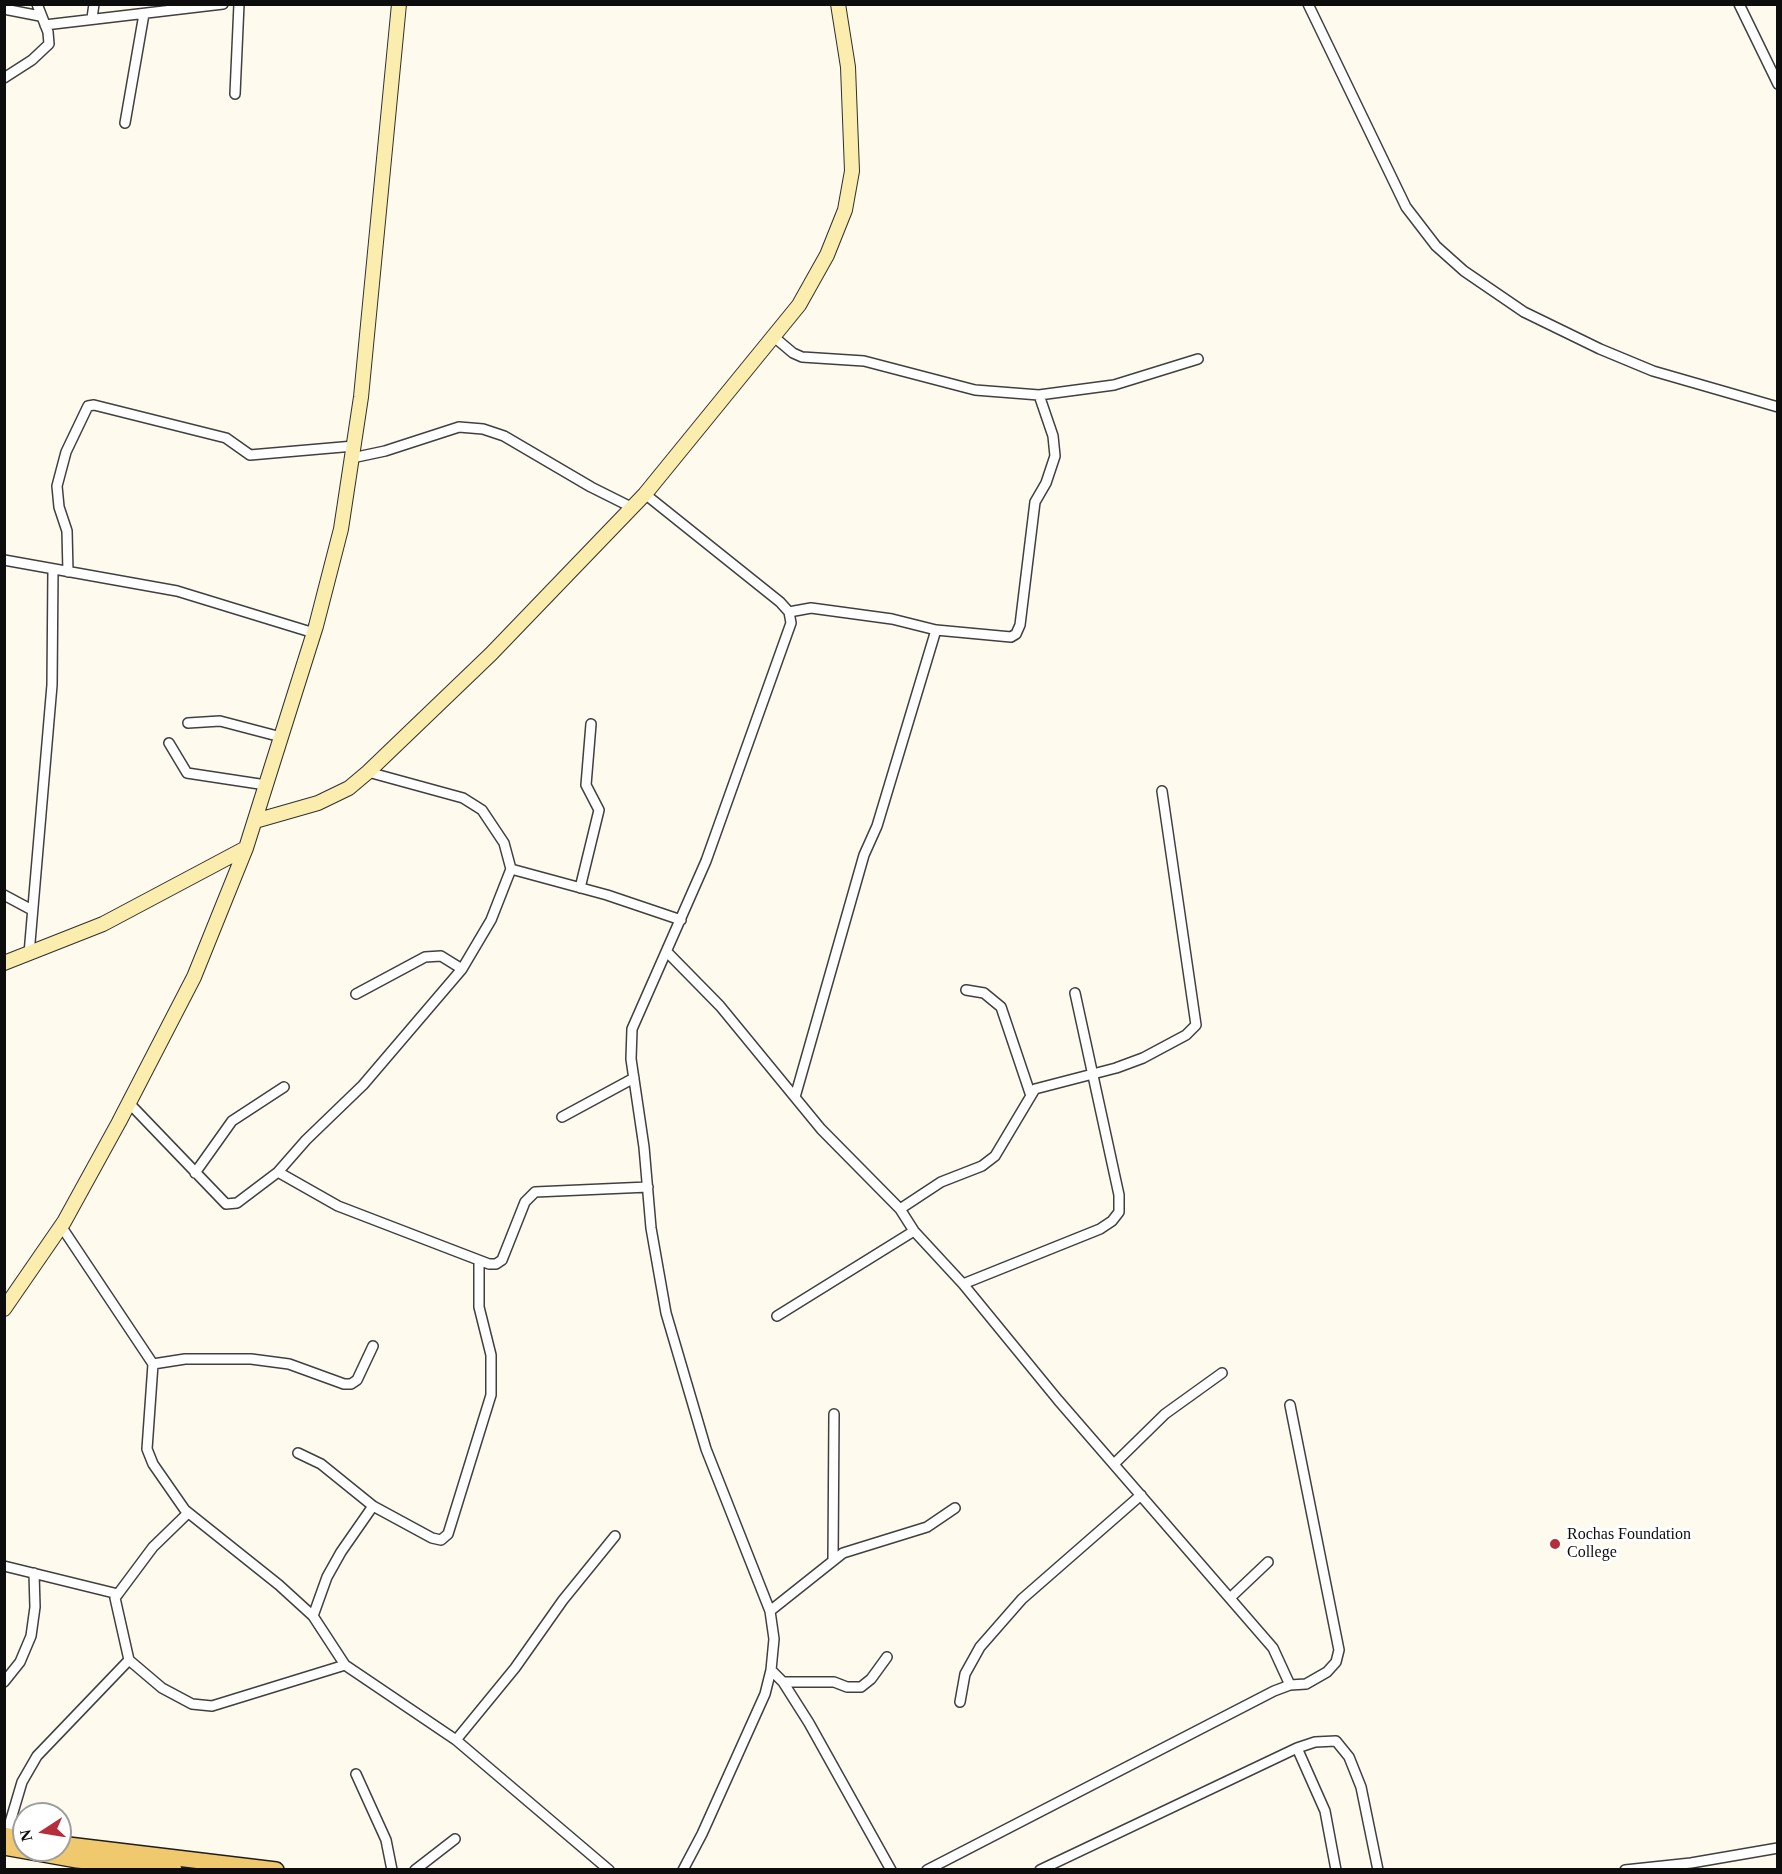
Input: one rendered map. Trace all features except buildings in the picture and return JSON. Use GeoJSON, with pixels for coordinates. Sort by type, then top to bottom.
{"type":"FeatureCollection","features":[{"type":"Feature","properties":{"kind":"main road"},"geometry":{"type":"LineString","coordinates":[[5,1308],[61,1226],[129,1103],[194,976],[246,848],[314,633],[340,529],[362,397],[399,4]]}},
{"type":"Feature","properties":{"kind":"main road"},"geometry":{"type":"LineString","coordinates":[[255,820],[318,803],[349,788],[368,772],[491,654],[645,494],[799,305],[827,255],[845,210],[852,171],[848,67],[838,4]]}},
{"type":"Feature","properties":{"kind":"main road"},"geometry":{"type":"LineString","coordinates":[[4,963],[103,924],[246,848]]}},
{"type":"Feature","properties":{"kind":"main road"},"geometry":{"type":"LineString","coordinates":[[5,1839],[77,1860],[174,1869]]}},
{"type":"Feature","properties":{"kind":"main road"},"geometry":{"type":"LineString","coordinates":[[72,1845],[276,1869]]}},
{"type":"Feature","properties":{"kind":"street"},"geometry":{"type":"LineString","coordinates":[[4,78],[32,60],[48,44],[37,4]]}},
{"type":"Feature","properties":{"kind":"street"},"geometry":{"type":"LineString","coordinates":[[92,18],[93,4]]}},
{"type":"Feature","properties":{"kind":"street"},"geometry":{"type":"LineString","coordinates":[[4,9],[42,21],[144,14],[223,4]]}},
{"type":"Feature","properties":{"kind":"street"},"geometry":{"type":"LineString","coordinates":[[235,94],[239,4]]}},
{"type":"Feature","properties":{"kind":"street"},"geometry":{"type":"LineString","coordinates":[[1308,4],[1406,207],[1436,246],[1464,271],[1524,312],[1600,349],[1653,371],[1778,407]]}},
{"type":"Feature","properties":{"kind":"street"},"geometry":{"type":"LineString","coordinates":[[1739,4],[1778,84]]}},
{"type":"Feature","properties":{"kind":"street"},"geometry":{"type":"LineString","coordinates":[[125,123],[144,14]]}},
{"type":"Feature","properties":{"kind":"street"},"geometry":{"type":"LineString","coordinates":[[774,337],[802,357],[864,361],[975,390],[1039,395],[1114,385],[1198,359]]}},
{"type":"Feature","properties":{"kind":"street"},"geometry":{"type":"LineString","coordinates":[[789,612],[802,608],[833,610],[936,630],[1011,637],[1019,630],[1035,502],[1046,483],[1054,456],[1053,436],[1039,395]]}},
{"type":"Feature","properties":{"kind":"street"},"geometry":{"type":"LineString","coordinates":[[68,572],[68,531],[59,507],[57,486],[66,453],[88,405],[226,438],[250,455],[385,451],[459,427],[483,429],[504,436],[591,487],[631,507]]}},
{"type":"Feature","properties":{"kind":"street"},"geometry":{"type":"LineString","coordinates":[[645,494],[780,602],[789,612],[791,623],[706,861],[632,1029],[634,1078],[651,1228],[672,1335],[706,1449],[770,1611],[774,1639],[771,1670],[751,1727],[683,1869]]}},
{"type":"Feature","properties":{"kind":"street"},"geometry":{"type":"LineString","coordinates":[[4,560],[177,591],[314,633]]}},
{"type":"Feature","properties":{"kind":"street"},"geometry":{"type":"LineString","coordinates":[[29,954],[52,685],[53,569]]}},
{"type":"Feature","properties":{"kind":"street"},"geometry":{"type":"LineString","coordinates":[[795,1097],[864,855],[877,826],[936,630]]}},
{"type":"Feature","properties":{"kind":"street"},"geometry":{"type":"LineString","coordinates":[[188,723],[220,721],[281,737]]}},
{"type":"Feature","properties":{"kind":"street"},"geometry":{"type":"LineString","coordinates":[[580,888],[599,810],[598,803],[586,785],[591,724]]}},
{"type":"Feature","properties":{"kind":"street"},"geometry":{"type":"LineString","coordinates":[[169,743],[187,773],[266,785]]}},
{"type":"Feature","properties":{"kind":"street"},"geometry":{"type":"LineString","coordinates":[[129,1103],[226,1204],[231,1205],[278,1172],[306,1140],[363,1085],[462,969],[491,920],[512,869],[504,843],[482,810],[463,798],[368,772]]}},
{"type":"Feature","properties":{"kind":"street"},"geometry":{"type":"LineString","coordinates":[[900,1209],[941,1182],[982,1166],[994,1156],[1019,1117],[1030,1094],[1039,1087],[1092,1072],[1116,1068],[1143,1058],[1186,1035],[1196,1025],[1162,791]]}},
{"type":"Feature","properties":{"kind":"street"},"geometry":{"type":"LineString","coordinates":[[512,869],[681,920]]}},
{"type":"Feature","properties":{"kind":"street"},"geometry":{"type":"LineString","coordinates":[[4,895],[32,910]]}},
{"type":"Feature","properties":{"kind":"street"},"geometry":{"type":"LineString","coordinates":[[667,952],[720,1006],[821,1129],[900,1209],[914,1231],[963,1284],[1273,1648],[1290,1685]]}},
{"type":"Feature","properties":{"kind":"street"},"geometry":{"type":"LineString","coordinates":[[356,994],[425,957],[441,956],[462,969]]}},
{"type":"Feature","properties":{"kind":"street"},"geometry":{"type":"LineString","coordinates":[[966,990],[984,993],[1001,1008],[1007,1018],[1030,1094]]}},
{"type":"Feature","properties":{"kind":"street"},"geometry":{"type":"LineString","coordinates":[[963,1284],[1100,1229],[1112,1221],[1119,1212],[1119,1196],[1075,993]]}},
{"type":"Feature","properties":{"kind":"street"},"geometry":{"type":"LineString","coordinates":[[562,1117],[634,1078]]}},
{"type":"Feature","properties":{"kind":"street"},"geometry":{"type":"LineString","coordinates":[[195,1173],[232,1121],[284,1087]]}},
{"type":"Feature","properties":{"kind":"street"},"geometry":{"type":"LineString","coordinates":[[278,1172],[338,1206],[479,1261],[496,1264],[502,1260],[525,1202],[535,1192],[648,1187]]}},
{"type":"Feature","properties":{"kind":"street"},"geometry":{"type":"LineString","coordinates":[[61,1226],[153,1364],[147,1449],[153,1464],[188,1513],[279,1585],[313,1616],[345,1665],[456,1740],[609,1869]]}},
{"type":"Feature","properties":{"kind":"street"},"geometry":{"type":"LineString","coordinates":[[777,1316],[914,1231]]}},
{"type":"Feature","properties":{"kind":"street"},"geometry":{"type":"LineString","coordinates":[[298,1453],[321,1464],[373,1506],[432,1538],[441,1540],[448,1534],[491,1395],[491,1355],[479,1307],[479,1261]]}},
{"type":"Feature","properties":{"kind":"street"},"geometry":{"type":"LineString","coordinates":[[153,1364],[185,1359],[251,1359],[289,1364],[344,1384],[351,1384],[357,1380],[374,1346]]}},
{"type":"Feature","properties":{"kind":"street"},"geometry":{"type":"LineString","coordinates":[[1114,1464],[1165,1414],[1222,1373]]}},
{"type":"Feature","properties":{"kind":"street"},"geometry":{"type":"LineString","coordinates":[[927,1869],[1290,1685],[1306,1684],[1327,1672],[1336,1662],[1339,1650],[1290,1405]]}},
{"type":"Feature","properties":{"kind":"street"},"geometry":{"type":"LineString","coordinates":[[833,1559],[834,1414]]}},
{"type":"Feature","properties":{"kind":"street"},"geometry":{"type":"LineString","coordinates":[[960,1702],[965,1674],[980,1647],[1022,1599],[1141,1495]]}},
{"type":"Feature","properties":{"kind":"street"},"geometry":{"type":"LineString","coordinates":[[313,1616],[327,1577],[341,1552],[373,1506]]}},
{"type":"Feature","properties":{"kind":"street"},"geometry":{"type":"LineString","coordinates":[[770,1611],[833,1559],[864,1545],[927,1527],[955,1508]]}},
{"type":"Feature","properties":{"kind":"street"},"geometry":{"type":"LineString","coordinates":[[188,1513],[153,1547],[115,1598],[129,1660],[162,1688],[192,1704],[212,1706],[345,1665]]}},
{"type":"Feature","properties":{"kind":"street"},"geometry":{"type":"LineString","coordinates":[[456,1740],[515,1668],[562,1600],[615,1536]]}},
{"type":"Feature","properties":{"kind":"street"},"geometry":{"type":"LineString","coordinates":[[1230,1598],[1268,1562]]}},
{"type":"Feature","properties":{"kind":"street"},"geometry":{"type":"LineString","coordinates":[[4,1566],[118,1594]]}},
{"type":"Feature","properties":{"kind":"street"},"geometry":{"type":"LineString","coordinates":[[4,1682],[20,1662],[31,1636],[35,1607],[34,1573]]}},
{"type":"Feature","properties":{"kind":"street"},"geometry":{"type":"LineString","coordinates":[[783,1682],[834,1682],[846,1687],[861,1687],[871,1679],[887,1657]]}},
{"type":"Feature","properties":{"kind":"street"},"geometry":{"type":"LineString","coordinates":[[5,1839],[22,1782],[37,1756],[129,1660]]}},
{"type":"Feature","properties":{"kind":"street"},"geometry":{"type":"LineString","coordinates":[[771,1670],[783,1682],[809,1722],[891,1869]]}},
{"type":"Feature","properties":{"kind":"street"},"geometry":{"type":"LineString","coordinates":[[1040,1869],[1297,1748],[1315,1742],[1336,1741],[1349,1757],[1361,1787],[1378,1869]]}},
{"type":"Feature","properties":{"kind":"street"},"geometry":{"type":"LineString","coordinates":[[1297,1748],[1324,1810],[1335,1869]]}},
{"type":"Feature","properties":{"kind":"street"},"geometry":{"type":"LineString","coordinates":[[356,1774],[386,1840],[392,1869]]}},
{"type":"Feature","properties":{"kind":"street"},"geometry":{"type":"LineString","coordinates":[[415,1869],[455,1839]]}},
{"type":"Feature","properties":{"kind":"street"},"geometry":{"type":"LineString","coordinates":[[1625,1869],[1692,1866],[1778,1848]]}},
{"type":"Feature","properties":{"kind":"place","name":"Rochas Foundation College"},"geometry":{"type":"Point","coordinates":[1555,1544]}}]}
